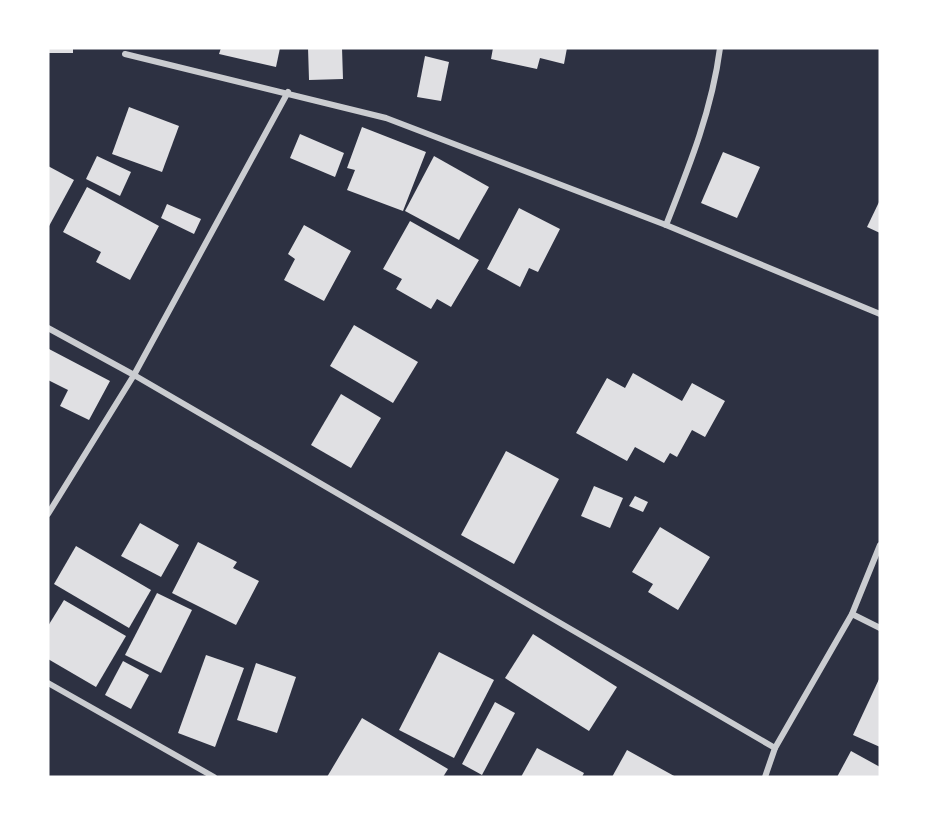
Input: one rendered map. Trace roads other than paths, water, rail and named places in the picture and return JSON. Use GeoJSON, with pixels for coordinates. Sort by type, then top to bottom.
{"type":"FeatureCollection","features":[{"type":"Feature","properties":{"kind":"street"},"geometry":{"type":"LineString","coordinates":[[666,225],[693,157],[710,102],[720,48]]}},
{"type":"Feature","properties":{"kind":"street"},"geometry":{"type":"LineString","coordinates":[[125,54],[288,92],[386,118],[666,225],[880,314]]}},
{"type":"Feature","properties":{"kind":"street"},"geometry":{"type":"LineString","coordinates":[[48,514],[134,375],[288,92]]}},
{"type":"Feature","properties":{"kind":"street"},"geometry":{"type":"LineString","coordinates":[[48,328],[134,375],[775,748]]}},
{"type":"Feature","properties":{"kind":"street"},"geometry":{"type":"LineString","coordinates":[[765,777],[775,748],[852,614],[880,545]]}},
{"type":"Feature","properties":{"kind":"street"},"geometry":{"type":"LineString","coordinates":[[852,614],[880,628]]}},
{"type":"Feature","properties":{"kind":"street"},"geometry":{"type":"LineString","coordinates":[[48,683],[214,777]]}}]}
